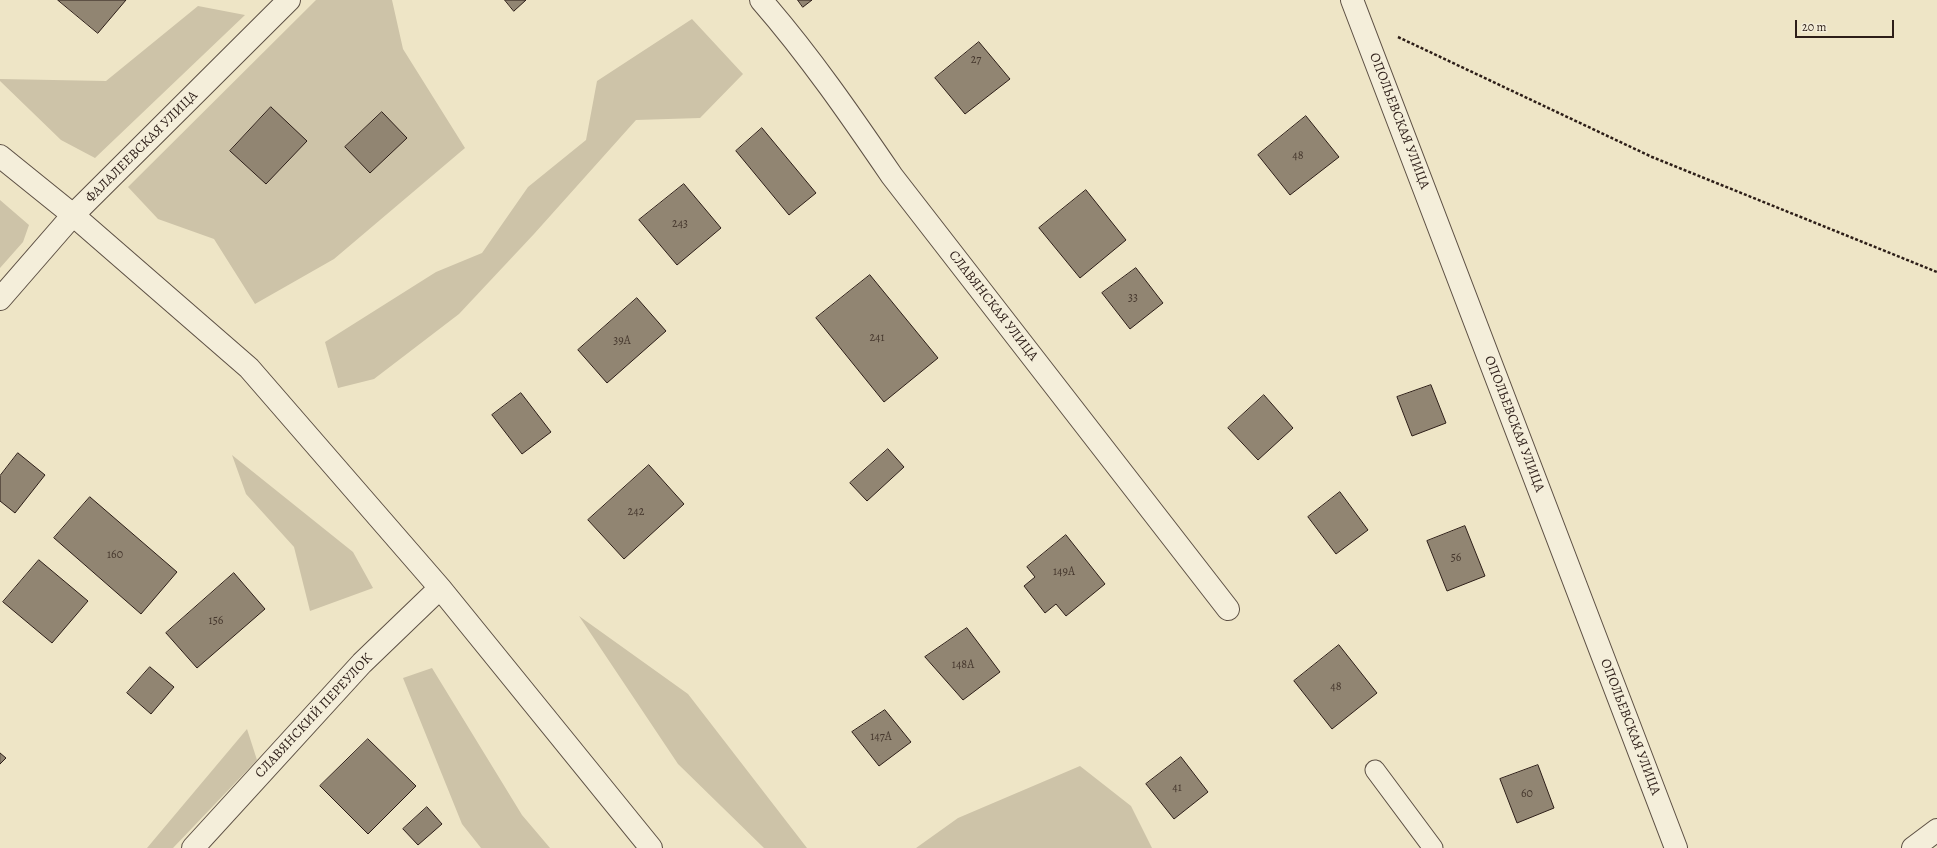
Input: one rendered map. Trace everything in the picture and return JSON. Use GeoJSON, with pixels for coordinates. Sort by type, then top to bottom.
{"type":"FeatureCollection","features":[{"type":"Feature","properties":{"kind":"street","name":"ФАЛАЛЕЕВСКАЯ УЛИЦА"},"geometry":{"type":"LineString","coordinates":[[0,299],[73,215],[289,0]]}},
{"type":"Feature","properties":{"kind":"street","name":"СЛАВЯНСКАЯ УЛИЦА"},"geometry":{"type":"LineString","coordinates":[[761,0],[779,21],[851,116],[892,176],[1228,609]]}},
{"type":"Feature","properties":{"kind":"street","name":"ОПОЛЬЕВСКАЯ УЛИЦА"},"geometry":{"type":"LineString","coordinates":[[1356,9],[1676,848]]}},
{"type":"Feature","properties":{"kind":"street"},"geometry":{"type":"LineString","coordinates":[[0,156],[73,215],[249,368],[440,588],[652,848]]}},
{"type":"Feature","properties":{"kind":"street","name":"СЛАВЯНСКИЙ ПЕРЕУЛОК"},"geometry":{"type":"LineString","coordinates":[[193,848],[362,663],[440,588]]}},
{"type":"Feature","properties":{"kind":"street"},"geometry":{"type":"LineString","coordinates":[[1913,848],[1937,830]]}},
{"type":"Feature","properties":{"kind":"lane"},"geometry":{"type":"LineString","coordinates":[[1375,770],[1433,848]]}},
{"type":"Feature","properties":{"kind":"path"},"geometry":{"type":"LineString","coordinates":[[1356,9],[1652,157],[1937,272]]}},
{"type":"Feature","properties":{"kind":"shaded area"},"geometry":{"type":"Polygon","coordinates":[[[316,0],[392,0],[403,49],[465,148],[334,259],[255,304],[214,239],[158,219],[128,187],[316,0]]]}},
{"type":"Feature","properties":{"kind":"shaded area"},"geometry":{"type":"Polygon","coordinates":[[[198,6],[245,15],[95,158],[61,140],[0,81],[0,79],[106,81],[198,6]]]}},
{"type":"Feature","properties":{"kind":"shaded area"},"geometry":{"type":"Polygon","coordinates":[[[692,19],[743,74],[700,118],[636,120],[534,234],[459,314],[374,379],[338,388],[325,342],[436,272],[482,253],[528,187],[586,140],[597,81],[692,19]]]}},
{"type":"Feature","properties":{"kind":"shaded area"},"geometry":{"type":"Polygon","coordinates":[[[0,200],[29,225],[23,242],[0,268],[0,200]]]}},
{"type":"Feature","properties":{"kind":"shaded area"},"geometry":{"type":"Polygon","coordinates":[[[232,455],[353,552],[373,588],[310,611],[294,547],[246,494],[232,455]]]}},
{"type":"Feature","properties":{"kind":"shaded area"},"geometry":{"type":"Polygon","coordinates":[[[579,616],[688,694],[807,848],[764,848],[678,764],[579,616]]]}},
{"type":"Feature","properties":{"kind":"shaded area"},"geometry":{"type":"Polygon","coordinates":[[[432,668],[522,815],[550,848],[481,848],[462,824],[403,678],[432,668]]]}},
{"type":"Feature","properties":{"kind":"shaded area"},"geometry":{"type":"Polygon","coordinates":[[[247,729],[257,760],[173,848],[147,848],[247,729]]]}},
{"type":"Feature","properties":{"kind":"shaded area"},"geometry":{"type":"Polygon","coordinates":[[[1080,766],[1131,806],[1152,848],[916,848],[958,818],[1080,766]]]}},
{"type":"Feature","properties":{"kind":"building"},"geometry":{"type":"Polygon","coordinates":[[[58,0],[126,0],[98,33],[58,0]]]}},
{"type":"Feature","properties":{"kind":"building"},"geometry":{"type":"Polygon","coordinates":[[[505,0],[526,0],[514,11],[505,0]]]}},
{"type":"Feature","properties":{"kind":"building"},"geometry":{"type":"Polygon","coordinates":[[[798,0],[812,0],[803,7],[798,0]]]}},
{"type":"Feature","properties":{"kind":"building"},"geometry":{"type":"Polygon","coordinates":[[[979,42],[1010,79],[965,114],[935,78],[979,42]]]}},
{"type":"Feature","properties":{"kind":"building"},"geometry":{"type":"Polygon","coordinates":[[[271,107],[307,141],[266,184],[230,151],[271,107]]]}},
{"type":"Feature","properties":{"kind":"building"},"geometry":{"type":"Polygon","coordinates":[[[382,112],[407,138],[370,173],[345,147],[382,112]]]}},
{"type":"Feature","properties":{"kind":"building"},"geometry":{"type":"Polygon","coordinates":[[[1306,116],[1339,157],[1290,195],[1258,155],[1306,116]]]}},
{"type":"Feature","properties":{"kind":"building"},"geometry":{"type":"Polygon","coordinates":[[[762,128],[816,193],[789,215],[736,151],[762,128]]]}},
{"type":"Feature","properties":{"kind":"building"},"geometry":{"type":"Polygon","coordinates":[[[684,184],[721,228],[677,265],[639,220],[684,184]]]}},
{"type":"Feature","properties":{"kind":"building"},"geometry":{"type":"Polygon","coordinates":[[[1086,190],[1126,240],[1080,278],[1039,228],[1086,190]]]}},
{"type":"Feature","properties":{"kind":"building"},"geometry":{"type":"Polygon","coordinates":[[[1136,268],[1163,303],[1130,329],[1102,293],[1136,268]]]}},
{"type":"Feature","properties":{"kind":"building"},"geometry":{"type":"Polygon","coordinates":[[[870,275],[938,358],[884,402],[816,318],[870,275]]]}},
{"type":"Feature","properties":{"kind":"building"},"geometry":{"type":"Polygon","coordinates":[[[637,298],[666,331],[607,383],[578,350],[637,298]]]}},
{"type":"Feature","properties":{"kind":"building"},"geometry":{"type":"Polygon","coordinates":[[[1431,385],[1446,423],[1412,436],[1397,397],[1431,385]]]}},
{"type":"Feature","properties":{"kind":"building"},"geometry":{"type":"Polygon","coordinates":[[[521,393],[551,432],[522,454],[492,415],[521,393]]]}},
{"type":"Feature","properties":{"kind":"building"},"geometry":{"type":"Polygon","coordinates":[[[1264,395],[1293,428],[1258,460],[1228,428],[1264,395]]]}},
{"type":"Feature","properties":{"kind":"building"},"geometry":{"type":"Polygon","coordinates":[[[888,449],[904,467],[867,501],[850,483],[888,449]]]}},
{"type":"Feature","properties":{"kind":"building"},"geometry":{"type":"Polygon","coordinates":[[[18,453],[45,475],[15,513],[0,501],[0,476],[18,453]]]}},
{"type":"Feature","properties":{"kind":"building"},"geometry":{"type":"Polygon","coordinates":[[[649,465],[684,504],[624,559],[588,520],[649,465]]]}},
{"type":"Feature","properties":{"kind":"building"},"geometry":{"type":"Polygon","coordinates":[[[1340,492],[1368,530],[1336,554],[1308,517],[1340,492]]]}},
{"type":"Feature","properties":{"kind":"building"},"geometry":{"type":"Polygon","coordinates":[[[90,497],[177,572],[141,614],[54,538],[90,497]]]}},
{"type":"Feature","properties":{"kind":"building"},"geometry":{"type":"Polygon","coordinates":[[[1465,526],[1485,576],[1447,591],[1427,541],[1465,526]]]}},
{"type":"Feature","properties":{"kind":"building"},"geometry":{"type":"Polygon","coordinates":[[[1066,535],[1105,584],[1066,616],[1056,604],[1045,613],[1024,586],[1035,577],[1027,567],[1066,535]]]}},
{"type":"Feature","properties":{"kind":"building"},"geometry":{"type":"Polygon","coordinates":[[[39,560],[88,601],[52,643],[3,602],[39,560]]]}},
{"type":"Feature","properties":{"kind":"building"},"geometry":{"type":"Polygon","coordinates":[[[234,573],[265,609],[197,668],[166,633],[234,573]]]}},
{"type":"Feature","properties":{"kind":"building"},"geometry":{"type":"Polygon","coordinates":[[[967,628],[1000,672],[963,700],[925,657],[967,628]]]}},
{"type":"Feature","properties":{"kind":"building"},"geometry":{"type":"Polygon","coordinates":[[[1339,645],[1377,693],[1332,729],[1294,681],[1339,645]]]}},
{"type":"Feature","properties":{"kind":"building"},"geometry":{"type":"Polygon","coordinates":[[[150,667],[174,687],[151,714],[127,693],[150,667]]]}},
{"type":"Feature","properties":{"kind":"building"},"geometry":{"type":"Polygon","coordinates":[[[885,710],[911,742],[879,766],[852,732],[885,710]]]}},
{"type":"Feature","properties":{"kind":"building"},"geometry":{"type":"Polygon","coordinates":[[[368,739],[416,786],[368,834],[320,786],[368,739]]]}},
{"type":"Feature","properties":{"kind":"building"},"geometry":{"type":"Polygon","coordinates":[[[0,753],[6,758],[0,764],[0,753]]]}},
{"type":"Feature","properties":{"kind":"building"},"geometry":{"type":"Polygon","coordinates":[[[1181,757],[1208,792],[1174,819],[1146,784],[1181,757]]]}},
{"type":"Feature","properties":{"kind":"building"},"geometry":{"type":"Polygon","coordinates":[[[1538,765],[1554,808],[1517,823],[1500,779],[1538,765]]]}},
{"type":"Feature","properties":{"kind":"building"},"geometry":{"type":"Polygon","coordinates":[[[427,807],[442,824],[418,845],[403,829],[427,807]]]}}]}
